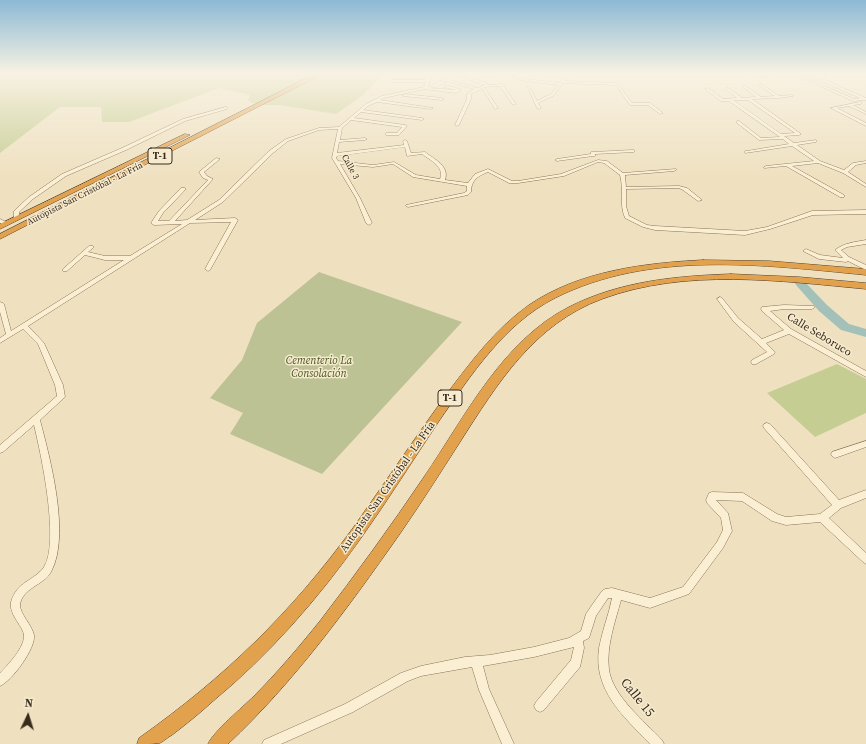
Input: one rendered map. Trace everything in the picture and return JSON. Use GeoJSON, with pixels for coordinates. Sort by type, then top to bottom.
{"type":"FeatureCollection","features":[{"type":"Feature","properties":{"kind":"highway","name":"Autopista San Cristóbal - La Fría"},"geometry":{"type":"LineString","coordinates":[[2,224],[17,218],[236,109]]}},
{"type":"Feature","properties":{"kind":"highway","name":"Autopista San Cristóbal - La Fría"},"geometry":{"type":"LineString","coordinates":[[0,237],[252,109]]}},
{"type":"Feature","properties":{"kind":"highway","name":"Autopista San Cristóbal - La Fría"},"geometry":{"type":"LineString","coordinates":[[145,744],[173,725],[231,678],[289,620],[364,525],[422,438],[470,370],[499,337],[533,308],[555,295],[590,281],[624,272],[660,266],[715,262],[752,263],[866,272]]}},
{"type":"Feature","properties":{"kind":"highway","name":"T-1"},"geometry":{"type":"LineString","coordinates":[[216,744],[249,715],[319,634],[378,554],[425,486],[497,376],[514,354],[544,328],[578,306],[600,297],[636,287],[678,280],[713,277],[753,277],[866,286]]}},
{"type":"Feature","properties":{"kind":"street"},"geometry":{"type":"LineString","coordinates":[[17,218],[16,212],[22,205],[64,175],[124,150],[184,120],[223,109]]}},
{"type":"Feature","properties":{"kind":"street"},"geometry":{"type":"LineString","coordinates":[[0,341],[190,222],[227,196],[270,152],[287,140],[319,129],[340,128],[363,109]]}},
{"type":"Feature","properties":{"kind":"street"},"geometry":{"type":"LineString","coordinates":[[457,125],[465,109]]}},
{"type":"Feature","properties":{"kind":"street"},"geometry":{"type":"LineString","coordinates":[[655,109],[661,113]]}},
{"type":"Feature","properties":{"kind":"street"},"geometry":{"type":"LineString","coordinates":[[742,109],[818,162],[845,172],[866,186]]}},
{"type":"Feature","properties":{"kind":"street"},"geometry":{"type":"LineString","coordinates":[[763,109],[800,134],[779,135]]}},
{"type":"Feature","properties":{"kind":"street"},"geometry":{"type":"LineString","coordinates":[[834,109],[866,125]]}},
{"type":"Feature","properties":{"kind":"street"},"geometry":{"type":"LineString","coordinates":[[857,109],[866,113]]}},
{"type":"Feature","properties":{"kind":"street"},"geometry":{"type":"LineString","coordinates":[[359,111],[422,119]]}},
{"type":"Feature","properties":{"kind":"street"},"geometry":{"type":"LineString","coordinates":[[352,119],[405,126],[398,134],[387,134]]}},
{"type":"Feature","properties":{"kind":"street"},"geometry":{"type":"LineString","coordinates":[[738,122],[760,139],[784,138]]}},
{"type":"Feature","properties":{"kind":"street","name":"Calle 3"},"geometry":{"type":"LineString","coordinates":[[340,128],[335,155],[337,162],[358,198],[369,223]]}},
{"type":"Feature","properties":{"kind":"street"},"geometry":{"type":"LineString","coordinates":[[337,141],[365,139]]}},
{"type":"Feature","properties":{"kind":"street"},"geometry":{"type":"LineString","coordinates":[[747,152],[815,142]]}},
{"type":"Feature","properties":{"kind":"street"},"geometry":{"type":"LineString","coordinates":[[335,155],[405,144],[409,155],[423,153],[442,167],[444,175],[442,180]]}},
{"type":"Feature","properties":{"kind":"street"},"geometry":{"type":"LineString","coordinates":[[589,147],[598,162]]}},
{"type":"Feature","properties":{"kind":"street"},"geometry":{"type":"LineString","coordinates":[[557,160],[593,154],[632,151]]}},
{"type":"Feature","properties":{"kind":"street"},"geometry":{"type":"LineString","coordinates":[[171,222],[211,179],[205,177],[201,172],[218,158]]}},
{"type":"Feature","properties":{"kind":"street"},"geometry":{"type":"LineString","coordinates":[[337,162],[373,166],[394,163],[415,176],[469,185]]}},
{"type":"Feature","properties":{"kind":"street"},"geometry":{"type":"LineString","coordinates":[[408,206],[466,194],[469,192],[469,185],[477,175],[483,171],[494,172],[506,180],[518,182],[562,175],[598,162],[609,164],[622,174],[674,170]]}},
{"type":"Feature","properties":{"kind":"street"},"geometry":{"type":"LineString","coordinates":[[766,167],[818,162]]}},
{"type":"Feature","properties":{"kind":"street"},"geometry":{"type":"LineString","coordinates":[[845,172],[855,164],[866,162]]}},
{"type":"Feature","properties":{"kind":"street"},"geometry":{"type":"LineString","coordinates":[[787,165],[842,196]]}},
{"type":"Feature","properties":{"kind":"street"},"geometry":{"type":"LineString","coordinates":[[622,174],[624,188],[623,205],[627,217],[645,226],[664,230],[688,229],[745,233],[768,228],[812,214],[866,212]]}},
{"type":"Feature","properties":{"kind":"street"},"geometry":{"type":"LineString","coordinates":[[624,188],[679,187],[685,189],[700,200]]}},
{"type":"Feature","properties":{"kind":"street"},"geometry":{"type":"LineString","coordinates":[[183,189],[161,212],[154,223],[235,220],[208,269]]}},
{"type":"Feature","properties":{"kind":"street"},"geometry":{"type":"LineString","coordinates":[[866,242],[839,249],[842,256],[858,262],[866,268]]}},
{"type":"Feature","properties":{"kind":"street"},"geometry":{"type":"LineString","coordinates":[[65,270],[91,247]]}},
{"type":"Feature","properties":{"kind":"street"},"geometry":{"type":"LineString","coordinates":[[806,250],[819,257],[858,262]]}},
{"type":"Feature","properties":{"kind":"street"},"geometry":{"type":"LineString","coordinates":[[83,253],[105,258],[132,258]]}},
{"type":"Feature","properties":{"kind":"street"},"geometry":{"type":"LineString","coordinates":[[720,299],[736,320],[772,352],[754,362]]}},
{"type":"Feature","properties":{"kind":"street"},"geometry":{"type":"LineString","coordinates":[[1,304],[9,335]]}},
{"type":"Feature","properties":{"kind":"street","name":"Calle Seboruco"},"geometry":{"type":"LineString","coordinates":[[812,308],[784,307],[764,309],[789,331],[866,374]]}},
{"type":"Feature","properties":{"kind":"street"},"geometry":{"type":"LineString","coordinates":[[0,450],[61,397],[61,392],[41,343],[24,326]]}},
{"type":"Feature","properties":{"kind":"street"},"geometry":{"type":"LineString","coordinates":[[762,342],[789,331]]}},
{"type":"Feature","properties":{"kind":"street"},"geometry":{"type":"LineString","coordinates":[[0,681],[10,670],[28,642],[28,630],[15,609],[16,601],[33,580],[47,569],[54,546],[53,516],[48,477],[36,420]]}},
{"type":"Feature","properties":{"kind":"street"},"geometry":{"type":"LineString","coordinates":[[767,426],[838,505]]}},
{"type":"Feature","properties":{"kind":"street"},"geometry":{"type":"LineString","coordinates":[[835,454],[866,444]]}},
{"type":"Feature","properties":{"kind":"street"},"geometry":{"type":"LineString","coordinates":[[268,744],[349,708],[405,677],[421,671],[534,652],[571,643],[584,634],[593,608],[606,594],[612,593],[650,603],[686,591],[728,531],[725,516],[710,500],[712,496],[743,497],[775,518],[786,521],[822,518],[838,505],[866,494]]}},
{"type":"Feature","properties":{"kind":"street"},"geometry":{"type":"LineString","coordinates":[[822,518],[866,560]]}},
{"type":"Feature","properties":{"kind":"street","name":"Calle 15"},"geometry":{"type":"LineString","coordinates":[[618,595],[607,633],[604,659],[605,678],[615,696],[658,744]]}},
{"type":"Feature","properties":{"kind":"street"},"geometry":{"type":"LineString","coordinates":[[540,706],[576,663],[579,648],[578,638]]}},
{"type":"Feature","properties":{"kind":"street"},"geometry":{"type":"LineString","coordinates":[[476,661],[484,690],[508,744]]}},
{"type":"Feature","properties":{"kind":"green space"},"geometry":{"type":"Polygon","coordinates":[[[0,109],[58,109],[0,153],[0,109]]]}},
{"type":"Feature","properties":{"kind":"green space"},"geometry":{"type":"Polygon","coordinates":[[[101,109],[164,109],[129,122],[102,122],[101,109]]]}},
{"type":"Feature","properties":{"kind":"green space"},"geometry":{"type":"Polygon","coordinates":[[[303,109],[344,109],[336,114],[303,109]]]}},
{"type":"Feature","properties":{"kind":"green space","name":"Cementerio La Consolación"},"geometry":{"type":"Polygon","coordinates":[[[319,272],[462,322],[322,474],[230,434],[243,413],[210,398],[242,360],[257,323],[319,272]]]}},
{"type":"Feature","properties":{"kind":"green space"},"geometry":{"type":"Polygon","coordinates":[[[837,364],[866,379],[866,413],[815,437],[767,393],[837,364]]]}},
{"type":"Feature","properties":{"kind":"waterway"},"geometry":{"type":"LineString","coordinates":[[800,283],[823,308],[845,327],[866,333]]}}]}
